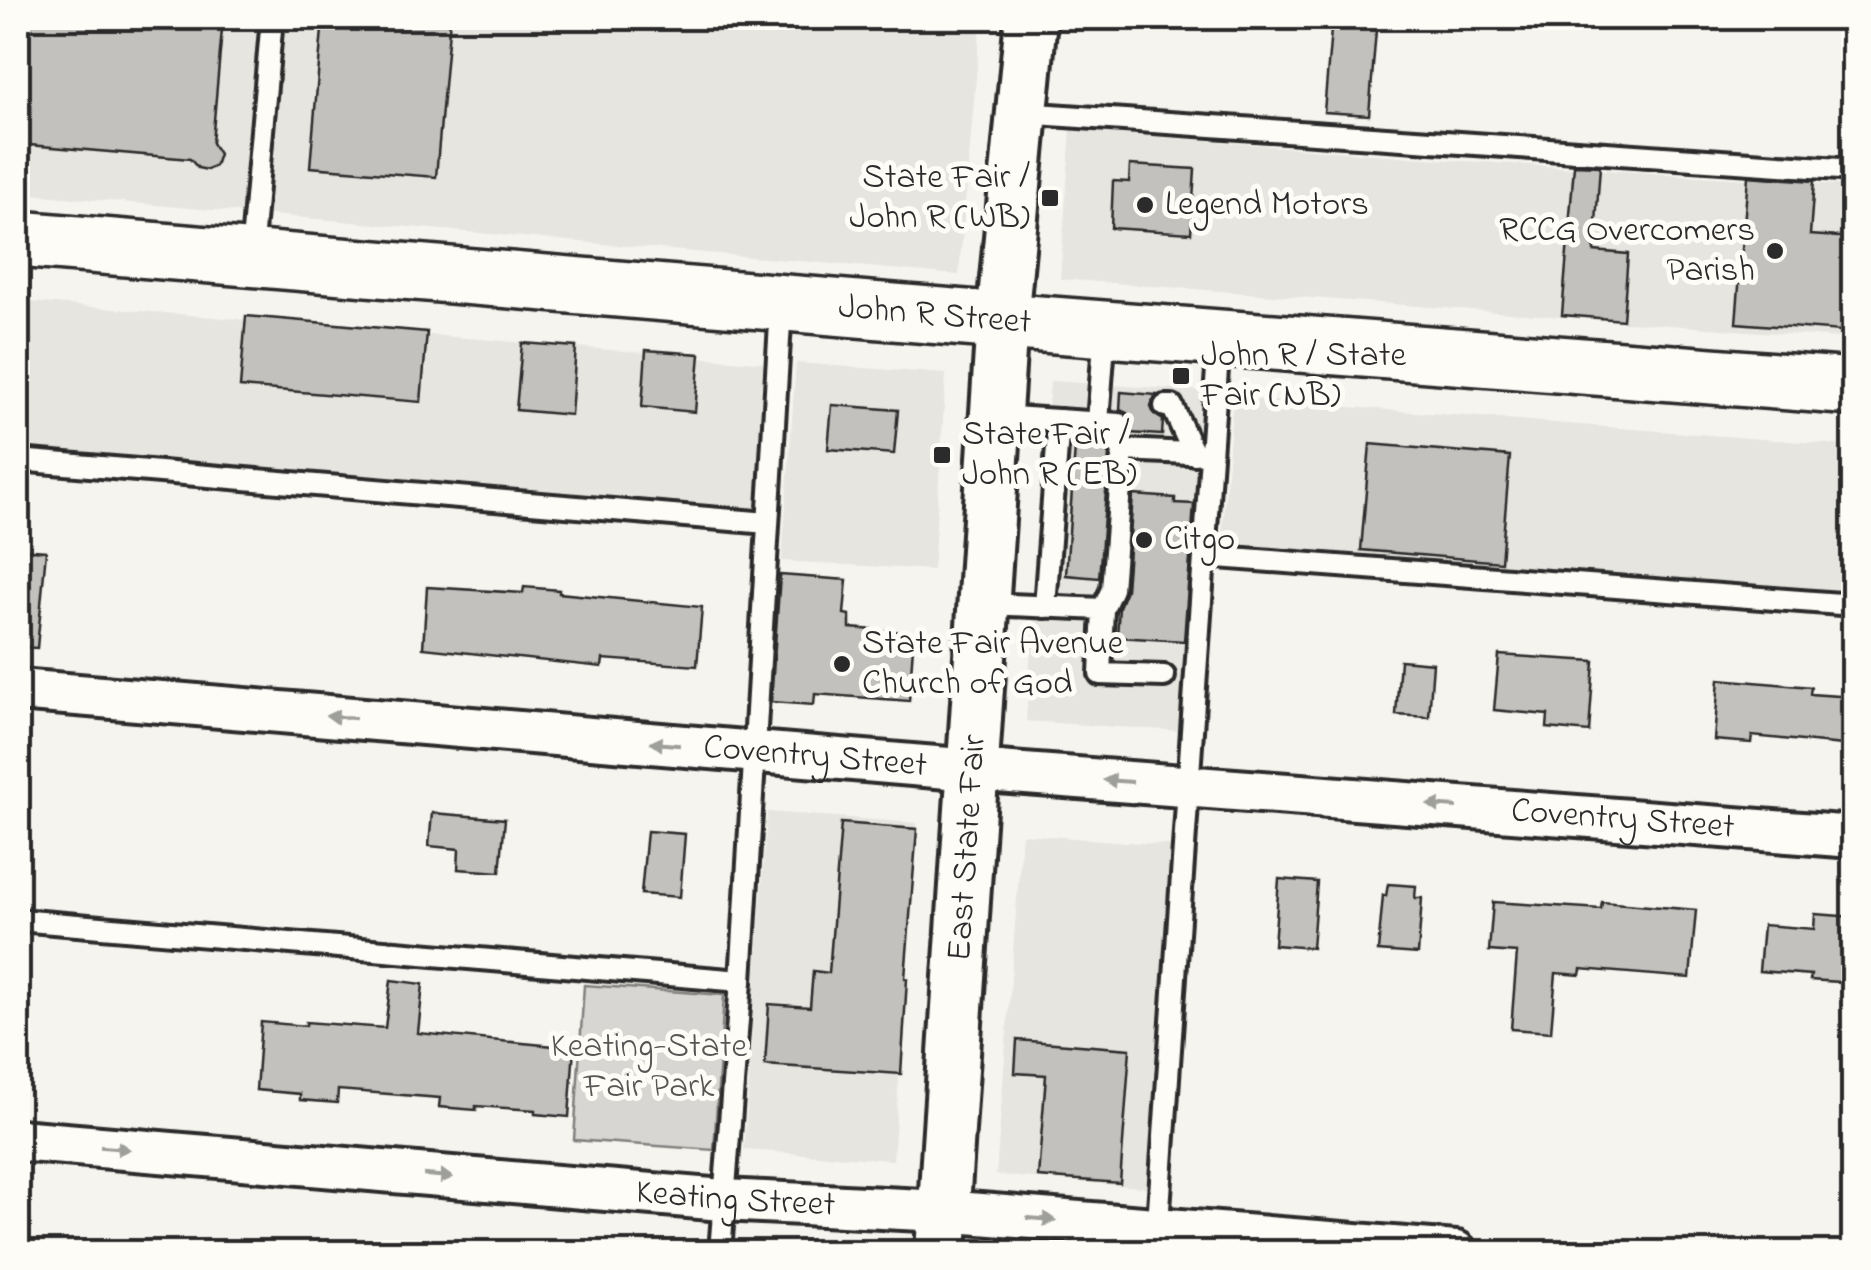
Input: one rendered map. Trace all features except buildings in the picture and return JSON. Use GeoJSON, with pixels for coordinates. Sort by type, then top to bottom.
{"type":"FeatureCollection","features":[{"type":"Feature","properties":{"kind":"main road","name":"John R Street"},"geometry":{"type":"LineString","coordinates":[[18,238],[1002,321],[1854,387]]}},
{"type":"Feature","properties":{"kind":"street","name":"East State Fair"},"geometry":{"type":"LineString","coordinates":[[942,1232],[1002,321],[1031,18]]}},
{"type":"Feature","properties":{"kind":"street","name":"Coventry Street"},"geometry":{"type":"LineString","coordinates":[[18,690],[972,770],[1854,837]]}},
{"type":"Feature","properties":{"kind":"street","name":"Keating Street"},"geometry":{"type":"LineString","coordinates":[[18,1140],[723,1200],[942,1232],[1456,1252]]}},
{"type":"Feature","properties":{"kind":"lane"},"geometry":{"type":"LineString","coordinates":[[251,258],[272,18]]}},
{"type":"Feature","properties":{"kind":"lane"},"geometry":{"type":"LineString","coordinates":[[1021,112],[1854,170]]}},
{"type":"Feature","properties":{"kind":"lane"},"geometry":{"type":"LineString","coordinates":[[720,1252],[781,302]]}},
{"type":"Feature","properties":{"kind":"lane"},"geometry":{"type":"LineString","coordinates":[[1105,329],[1109,413],[1123,450],[1112,589],[1103,609],[1100,674],[1164,676]]}},
{"type":"Feature","properties":{"kind":"lane"},"geometry":{"type":"LineString","coordinates":[[1157,1241],[1205,556],[1203,454],[1220,338]]}},
{"type":"Feature","properties":{"kind":"lane"},"geometry":{"type":"LineString","coordinates":[[996,416],[1059,420],[1109,413]]}},
{"type":"Feature","properties":{"kind":"lane"},"geometry":{"type":"LineString","coordinates":[[1045,607],[1060,534],[1063,489],[1059,420]]}},
{"type":"Feature","properties":{"kind":"lane"},"geometry":{"type":"LineString","coordinates":[[1170,420],[1203,454]]}},
{"type":"Feature","properties":{"kind":"lane"},"geometry":{"type":"LineString","coordinates":[[1123,450],[1203,454]]}},
{"type":"Feature","properties":{"kind":"lane"},"geometry":{"type":"LineString","coordinates":[[18,460],[768,523]]}},
{"type":"Feature","properties":{"kind":"lane"},"geometry":{"type":"LineString","coordinates":[[1205,556],[1854,605]]}},
{"type":"Feature","properties":{"kind":"lane"},"geometry":{"type":"LineString","coordinates":[[983,604],[1103,609]]}},
{"type":"Feature","properties":{"kind":"lane"},"geometry":{"type":"LineString","coordinates":[[18,920],[740,980]]}},
{"type":"Feature","properties":{"kind":"shaded area"},"geometry":{"type":"Polygon","coordinates":[[[18,18],[981,18],[959,275],[18,193],[18,18]]]}},
{"type":"Feature","properties":{"kind":"shaded area"},"geometry":{"type":"Polygon","coordinates":[[[1071,130],[1853,186],[1853,339],[1060,279],[1071,130]]]}},
{"type":"Feature","properties":{"kind":"shaded area"},"geometry":{"type":"Polygon","coordinates":[[[18,301],[768,363],[756,512],[18,451],[18,301]]]}},
{"type":"Feature","properties":{"kind":"shaded area"},"geometry":{"type":"Polygon","coordinates":[[[796,363],[946,374],[933,570],[782,561],[796,363]]]}},
{"type":"Feature","properties":{"kind":"shaded area"},"geometry":{"type":"Polygon","coordinates":[[[1050,381],[1203,391],[1180,731],[1026,721],[1050,381]]]}},
{"type":"Feature","properties":{"kind":"shaded area"},"geometry":{"type":"Polygon","coordinates":[[[1233,398],[1853,446],[1853,595],[1221,547],[1233,398]]]}},
{"type":"Feature","properties":{"kind":"shaded area"},"geometry":{"type":"Polygon","coordinates":[[[767,812],[917,823],[893,1160],[744,1150],[767,812]]]}},
{"type":"Feature","properties":{"kind":"shaded area"},"geometry":{"type":"Polygon","coordinates":[[[1022,834],[1179,846],[1153,1188],[996,1175],[1022,834]]]}},
{"type":"Feature","properties":{"kind":"green space","name":"Keating-State Fair Park"},"geometry":{"type":"Polygon","coordinates":[[[584,985],[724,995],[714,1150],[574,1140],[584,985]]]}},
{"type":"Feature","properties":{"kind":"place","name":"State Fair / John R (WB)"},"geometry":{"type":"Point","coordinates":[1050,198]}},
{"type":"Feature","properties":{"kind":"place","name":"Legend Motors"},"geometry":{"type":"Point","coordinates":[1145,205]}},
{"type":"Feature","properties":{"kind":"place","name":"RCCG Overcomers Parish"},"geometry":{"type":"Point","coordinates":[1775,251]}},
{"type":"Feature","properties":{"kind":"place","name":"John R / State Fair (NB)"},"geometry":{"type":"Point","coordinates":[1181,376]}},
{"type":"Feature","properties":{"kind":"place","name":"State Fair / John R (EB)"},"geometry":{"type":"Point","coordinates":[942,455]}},
{"type":"Feature","properties":{"kind":"place","name":"Citgo"},"geometry":{"type":"Point","coordinates":[1144,540]}},
{"type":"Feature","properties":{"kind":"place","name":"State Fair Avenue Church of God"},"geometry":{"type":"Point","coordinates":[842,664]}}]}
